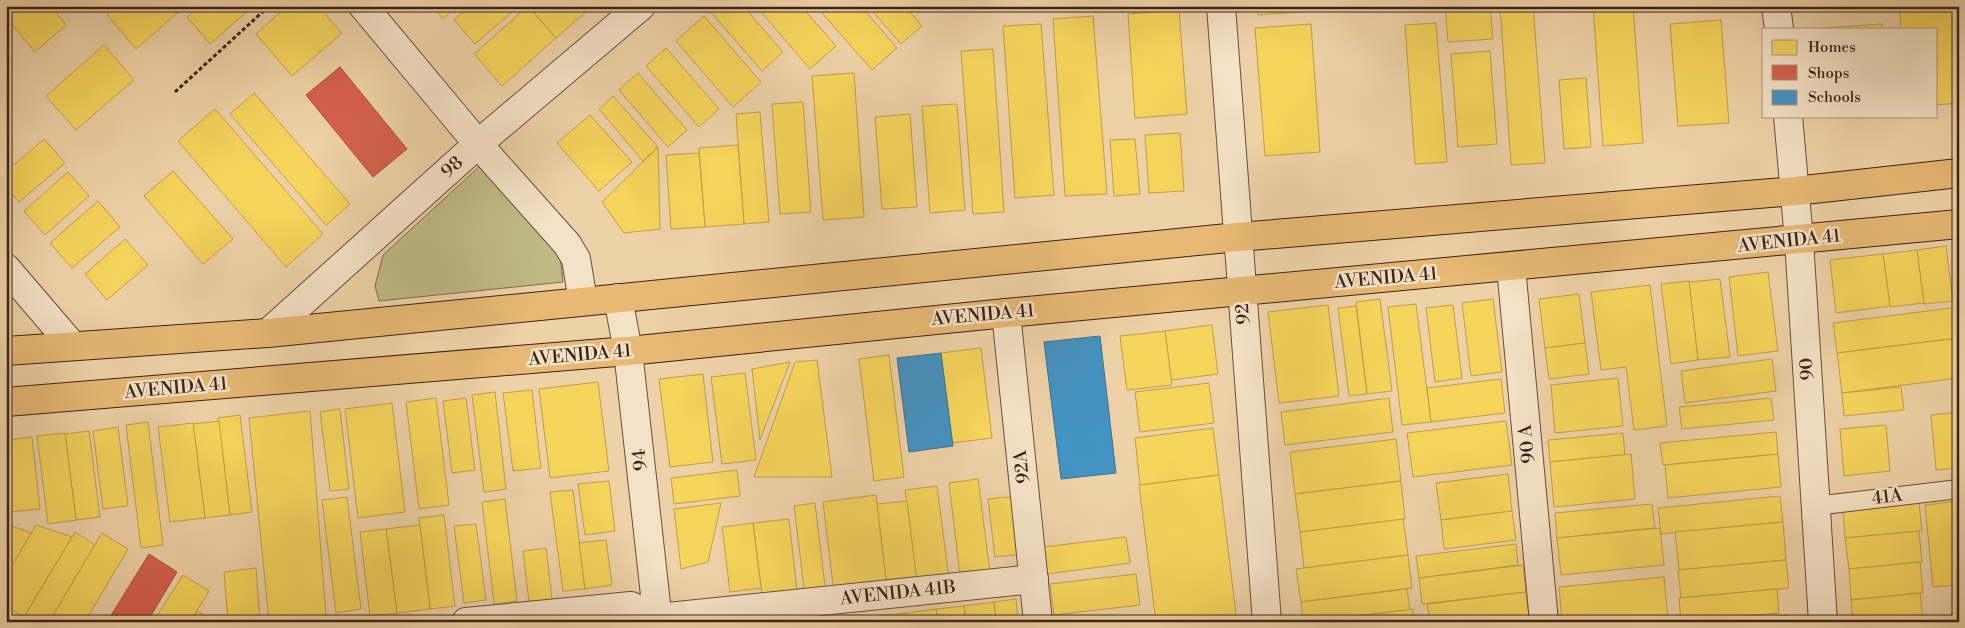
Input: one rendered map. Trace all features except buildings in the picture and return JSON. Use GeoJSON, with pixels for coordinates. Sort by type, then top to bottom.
{"type":"FeatureCollection","features":[{"type":"Feature","properties":{"kind":"main road"},"geometry":{"type":"LineString","coordinates":[[6,351],[72,344],[268,333],[1238,237],[1795,191],[1959,173]]}},
{"type":"Feature","properties":{"kind":"main road","name":"AVENIDA 41"},"geometry":{"type":"LineString","coordinates":[[6,402],[628,351],[1006,313],[1959,224]]}},
{"type":"Feature","properties":{"kind":"street"},"geometry":{"type":"LineString","coordinates":[[363,6],[478,144],[567,244],[576,259],[583,302]]}},
{"type":"Feature","properties":{"kind":"street","name":"98"},"geometry":{"type":"LineString","coordinates":[[268,333],[478,144],[641,6]]}},
{"type":"Feature","properties":{"kind":"street","name":"92"},"geometry":{"type":"LineString","coordinates":[[1221,6],[1267,622]]}},
{"type":"Feature","properties":{"kind":"street"},"geometry":{"type":"LineString","coordinates":[[1776,6],[1778,28]]}},
{"type":"Feature","properties":{"kind":"street","name":"90"},"geometry":{"type":"LineString","coordinates":[[1788,118],[1799,240],[1823,622]]}},
{"type":"Feature","properties":{"kind":"street","name":"90 A"},"geometry":{"type":"LineString","coordinates":[[1511,267],[1544,622]]}},
{"type":"Feature","properties":{"kind":"street"},"geometry":{"type":"LineString","coordinates":[[6,268],[72,344]]}},
{"type":"Feature","properties":{"kind":"street","name":"94"},"geometry":{"type":"LineString","coordinates":[[618,298],[628,351],[658,620]]}},
{"type":"Feature","properties":{"kind":"street","name":"92A"},"geometry":{"type":"LineString","coordinates":[[1006,313],[1038,622]]}},
{"type":"Feature","properties":{"kind":"street","name":"AVENIDA 41B"},"geometry":{"type":"LineString","coordinates":[[466,622],[631,606],[658,620],[1034,579]]}},
{"type":"Feature","properties":{"kind":"lane","name":"41A"},"geometry":{"type":"LineString","coordinates":[[1815,506],[1959,489]]}},
{"type":"Feature","properties":{"kind":"path"},"geometry":{"type":"LineString","coordinates":[[175,92],[269,6]]}},
{"type":"Feature","properties":{"kind":"shaded area"},"geometry":{"type":"Polygon","coordinates":[[[483,163],[560,255],[563,282],[379,301],[375,286],[383,255],[483,163]]]}}]}
